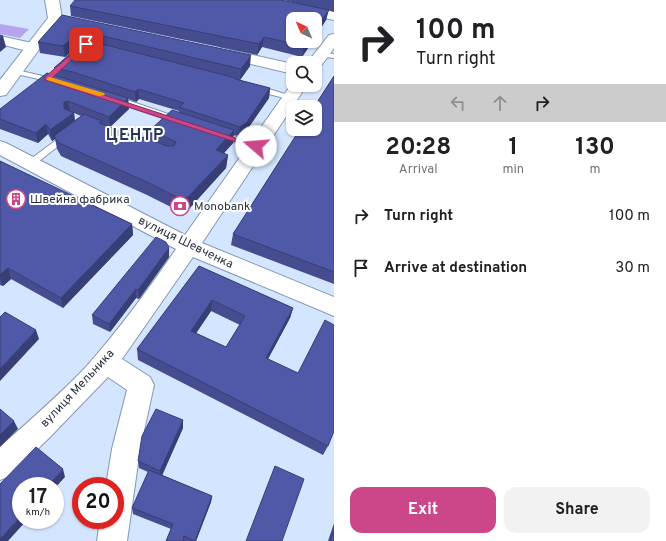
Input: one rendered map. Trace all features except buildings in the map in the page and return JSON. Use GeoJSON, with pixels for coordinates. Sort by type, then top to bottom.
{"type":"FeatureCollection","features":[{"type":"Feature","properties":{"kind":"street"},"geometry":{"type":"LineString","coordinates":[[0,66],[62,20],[52,0]]}},
{"type":"Feature","properties":{"kind":"street"},"geometry":{"type":"LineString","coordinates":[[257,0],[334,16]]}},
{"type":"Feature","properties":{"kind":"street"},"geometry":{"type":"LineString","coordinates":[[0,90],[41,36]]}},
{"type":"Feature","properties":{"kind":"street"},"geometry":{"type":"LineString","coordinates":[[324,58],[334,38]]}},
{"type":"Feature","properties":{"kind":"street"},"geometry":{"type":"LineString","coordinates":[[0,40],[27,46]]}},
{"type":"Feature","properties":{"kind":"street"},"geometry":{"type":"LineString","coordinates":[[207,50],[286,67]]}},
{"type":"Feature","properties":{"kind":"street","name":"вулиця Мельника"},"geometry":{"type":"LineString","coordinates":[[0,466],[59,410],[105,362],[190,247],[256,146],[294,92]]}},
{"type":"Feature","properties":{"kind":"street","name":"вулиця Шевченка"},"geometry":{"type":"LineString","coordinates":[[0,146],[190,247],[334,307]]}},
{"type":"Feature","properties":{"kind":"street"},"geometry":{"type":"LineString","coordinates":[[105,362],[141,385],[126,449],[112,541]]}},
{"type":"Feature","properties":{"kind":"lane"},"geometry":{"type":"LineString","coordinates":[[15,71],[64,83]]}},
{"type":"Feature","properties":{"kind":"lane"},"geometry":{"type":"LineString","coordinates":[[245,85],[286,90]]}},
{"type":"Feature","properties":{"kind":"lane"},"geometry":{"type":"LineString","coordinates":[[108,97],[190,124]]}},
{"type":"Feature","properties":{"kind":"lane"},"geometry":{"type":"LineString","coordinates":[[32,163],[72,131]]}},
{"type":"Feature","properties":{"kind":"lane"},"geometry":{"type":"LineString","coordinates":[[212,132],[256,146]]}},
{"type":"Feature","properties":{"kind":"shaded area"},"geometry":{"type":"Polygon","coordinates":[[[0,24],[29,29],[20,38],[0,34],[0,24]]]}},
{"type":"Feature","properties":{"kind":"slow traffic"},"geometry":{"type":"LineString","coordinates":[[50,79],[102,95]]}},
{"type":"Feature","properties":{"kind":"place","name":"Швейна фабрика"},"geometry":{"type":"Point","coordinates":[16,199]}},
{"type":"Feature","properties":{"kind":"place","name":"Monobank"},"geometry":{"type":"Point","coordinates":[180,206]}},
{"type":"Feature","properties":{"kind":"district","name":"ЦЕНТР"},"geometry":{"type":"Point","coordinates":[135,134]}},
{"type":"Feature","properties":{"kind":"route"},"geometry":{"type":"LineString","coordinates":[[86,44],[47,78],[85,89],[256,146]]}}]}
